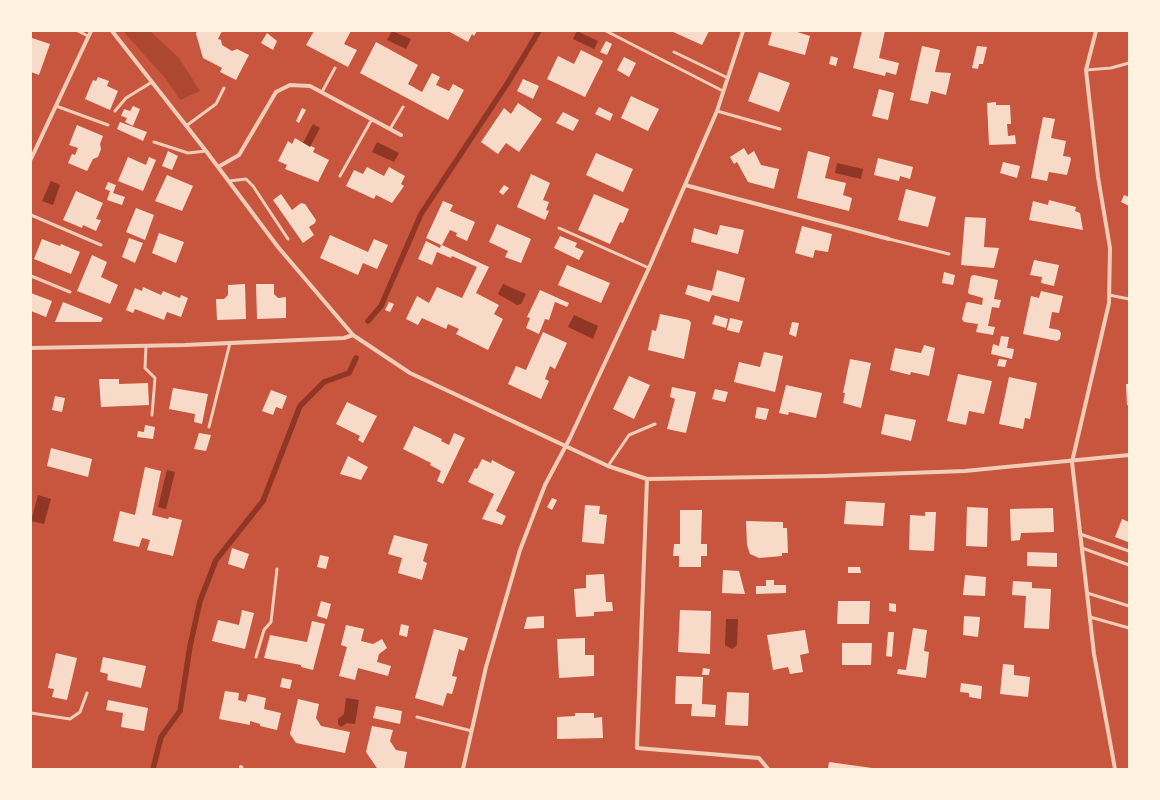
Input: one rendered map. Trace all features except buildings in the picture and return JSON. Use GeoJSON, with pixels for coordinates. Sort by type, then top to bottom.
{"type":"FeatureCollection","features":[{"type":"Feature","properties":{"kind":"street"},"geometry":{"type":"LineString","coordinates":[[31,159],[91,31]]}},
{"type":"Feature","properties":{"kind":"street"},"geometry":{"type":"LineString","coordinates":[[112,31],[206,151],[278,247],[353,335],[410,373],[608,466],[647,479],[920,473],[1072,462],[1129,455]]}},
{"type":"Feature","properties":{"kind":"street"},"geometry":{"type":"LineString","coordinates":[[463,769],[486,667],[520,550],[545,485],[565,447],[649,268],[717,111],[743,31]]}},
{"type":"Feature","properties":{"kind":"street"},"geometry":{"type":"LineString","coordinates":[[1096,31],[1086,70],[1098,177],[1110,248],[1110,303],[1072,462],[1094,654],[1115,769]]}},
{"type":"Feature","properties":{"kind":"street"},"geometry":{"type":"LineString","coordinates":[[218,167],[239,155],[276,92],[290,85],[310,86],[401,135]]}},
{"type":"Feature","properties":{"kind":"street"},"geometry":{"type":"LineString","coordinates":[[685,185],[889,239]]}},
{"type":"Feature","properties":{"kind":"street"},"geometry":{"type":"LineString","coordinates":[[31,348],[241,343],[344,338],[353,335]]}},
{"type":"Feature","properties":{"kind":"street"},"geometry":{"type":"LineString","coordinates":[[647,479],[637,748],[759,758],[768,769]]}},
{"type":"Feature","properties":{"kind":"lane"},"geometry":{"type":"LineString","coordinates":[[78,31],[88,36]]}},
{"type":"Feature","properties":{"kind":"lane"},"geometry":{"type":"LineString","coordinates":[[606,31],[723,92]]}},
{"type":"Feature","properties":{"kind":"lane"},"geometry":{"type":"LineString","coordinates":[[674,52],[728,78]]}},
{"type":"Feature","properties":{"kind":"lane"},"geometry":{"type":"LineString","coordinates":[[1086,70],[1111,68],[1123,63],[1129,63]]}},
{"type":"Feature","properties":{"kind":"lane"},"geometry":{"type":"LineString","coordinates":[[322,92],[335,68]]}},
{"type":"Feature","properties":{"kind":"lane"},"geometry":{"type":"LineString","coordinates":[[115,111],[126,98],[152,82]]}},
{"type":"Feature","properties":{"kind":"lane"},"geometry":{"type":"LineString","coordinates":[[186,126],[216,104],[224,88]]}},
{"type":"Feature","properties":{"kind":"lane"},"geometry":{"type":"LineString","coordinates":[[56,106],[108,124]]}},
{"type":"Feature","properties":{"kind":"lane"},"geometry":{"type":"LineString","coordinates":[[390,129],[403,107]]}},
{"type":"Feature","properties":{"kind":"lane"},"geometry":{"type":"LineString","coordinates":[[717,111],[780,129]]}},
{"type":"Feature","properties":{"kind":"lane"},"geometry":{"type":"LineString","coordinates":[[340,176],[372,119]]}},
{"type":"Feature","properties":{"kind":"lane"},"geometry":{"type":"LineString","coordinates":[[154,142],[188,153],[206,151]]}},
{"type":"Feature","properties":{"kind":"lane"},"geometry":{"type":"LineString","coordinates":[[229,181],[246,179],[253,186],[288,240]]}},
{"type":"Feature","properties":{"kind":"lane"},"geometry":{"type":"LineString","coordinates":[[31,215],[101,245]]}},
{"type":"Feature","properties":{"kind":"lane"},"geometry":{"type":"LineString","coordinates":[[560,228],[649,268]]}},
{"type":"Feature","properties":{"kind":"lane"},"geometry":{"type":"LineString","coordinates":[[889,239],[950,254]]}},
{"type":"Feature","properties":{"kind":"lane"},"geometry":{"type":"LineString","coordinates":[[31,276],[70,292]]}},
{"type":"Feature","properties":{"kind":"lane"},"geometry":{"type":"LineString","coordinates":[[1110,295],[1129,299]]}},
{"type":"Feature","properties":{"kind":"lane"},"geometry":{"type":"LineString","coordinates":[[210,427],[230,343]]}},
{"type":"Feature","properties":{"kind":"lane"},"geometry":{"type":"LineString","coordinates":[[146,346],[145,368],[155,378],[152,415]]}},
{"type":"Feature","properties":{"kind":"lane"},"geometry":{"type":"LineString","coordinates":[[608,466],[629,435],[655,424]]}},
{"type":"Feature","properties":{"kind":"lane"},"geometry":{"type":"LineString","coordinates":[[1080,534],[1129,552]]}},
{"type":"Feature","properties":{"kind":"lane"},"geometry":{"type":"LineString","coordinates":[[1082,548],[1129,565]]}},
{"type":"Feature","properties":{"kind":"lane"},"geometry":{"type":"LineString","coordinates":[[256,657],[264,630],[271,622],[277,569]]}},
{"type":"Feature","properties":{"kind":"lane"},"geometry":{"type":"LineString","coordinates":[[1087,593],[1129,606]]}},
{"type":"Feature","properties":{"kind":"lane"},"geometry":{"type":"LineString","coordinates":[[1090,617],[1129,628]]}},
{"type":"Feature","properties":{"kind":"lane"},"geometry":{"type":"LineString","coordinates":[[31,713],[70,719],[80,712],[87,693]]}},
{"type":"Feature","properties":{"kind":"lane"},"geometry":{"type":"LineString","coordinates":[[417,717],[472,731]]}},
{"type":"Feature","properties":{"kind":"shaded area"},"geometry":{"type":"Polygon","coordinates":[[[123,31],[150,31],[179,58],[200,91],[180,100],[166,79],[123,31]]]}},
{"type":"Feature","properties":{"kind":"shaded area"},"geometry":{"type":"Polygon","coordinates":[[[392,31],[411,39],[406,49],[387,40],[392,31]]]}},
{"type":"Feature","properties":{"kind":"shaded area"},"geometry":{"type":"Polygon","coordinates":[[[577,31],[598,41],[594,49],[573,39],[577,31]]]}},
{"type":"Feature","properties":{"kind":"shaded area"},"geometry":{"type":"Polygon","coordinates":[[[313,124],[320,128],[310,147],[303,143],[313,124]]]}},
{"type":"Feature","properties":{"kind":"shaded area"},"geometry":{"type":"Polygon","coordinates":[[[377,142],[399,153],[394,162],[372,152],[377,142]]]}},
{"type":"Feature","properties":{"kind":"shaded area"},"geometry":{"type":"Polygon","coordinates":[[[837,163],[863,169],[861,179],[835,173],[837,163]]]}},
{"type":"Feature","properties":{"kind":"shaded area"},"geometry":{"type":"Polygon","coordinates":[[[51,181],[60,185],[53,205],[42,201],[51,181]]]}},
{"type":"Feature","properties":{"kind":"shaded area"},"geometry":{"type":"Polygon","coordinates":[[[503,284],[526,294],[521,304],[517,305],[498,294],[503,284]]]}},
{"type":"Feature","properties":{"kind":"shaded area"},"geometry":{"type":"Polygon","coordinates":[[[574,315],[598,326],[593,339],[568,327],[574,315]]]}},
{"type":"Feature","properties":{"kind":"shaded area"},"geometry":{"type":"Polygon","coordinates":[[[167,470],[175,472],[166,509],[158,507],[167,470]]]}},
{"type":"Feature","properties":{"kind":"shaded area"},"geometry":{"type":"Polygon","coordinates":[[[38,495],[51,499],[44,524],[31,521],[38,495]]]}},
{"type":"Feature","properties":{"kind":"shaded area"},"geometry":{"type":"Polygon","coordinates":[[[726,619],[738,619],[737,645],[732,649],[725,645],[726,619]]]}},
{"type":"Feature","properties":{"kind":"shaded area"},"geometry":{"type":"Polygon","coordinates":[[[346,698],[359,700],[355,724],[347,723],[341,727],[338,724],[338,719],[344,714],[346,698]]]}},
{"type":"Feature","properties":{"kind":"waterway"},"geometry":{"type":"LineString","coordinates":[[368,321],[381,306],[421,214],[507,84],[539,31]]}},
{"type":"Feature","properties":{"kind":"waterway"},"geometry":{"type":"LineString","coordinates":[[153,769],[161,737],[180,711],[190,646],[200,601],[216,560],[263,501],[300,406],[324,382],[349,373],[356,358]]}}]}
